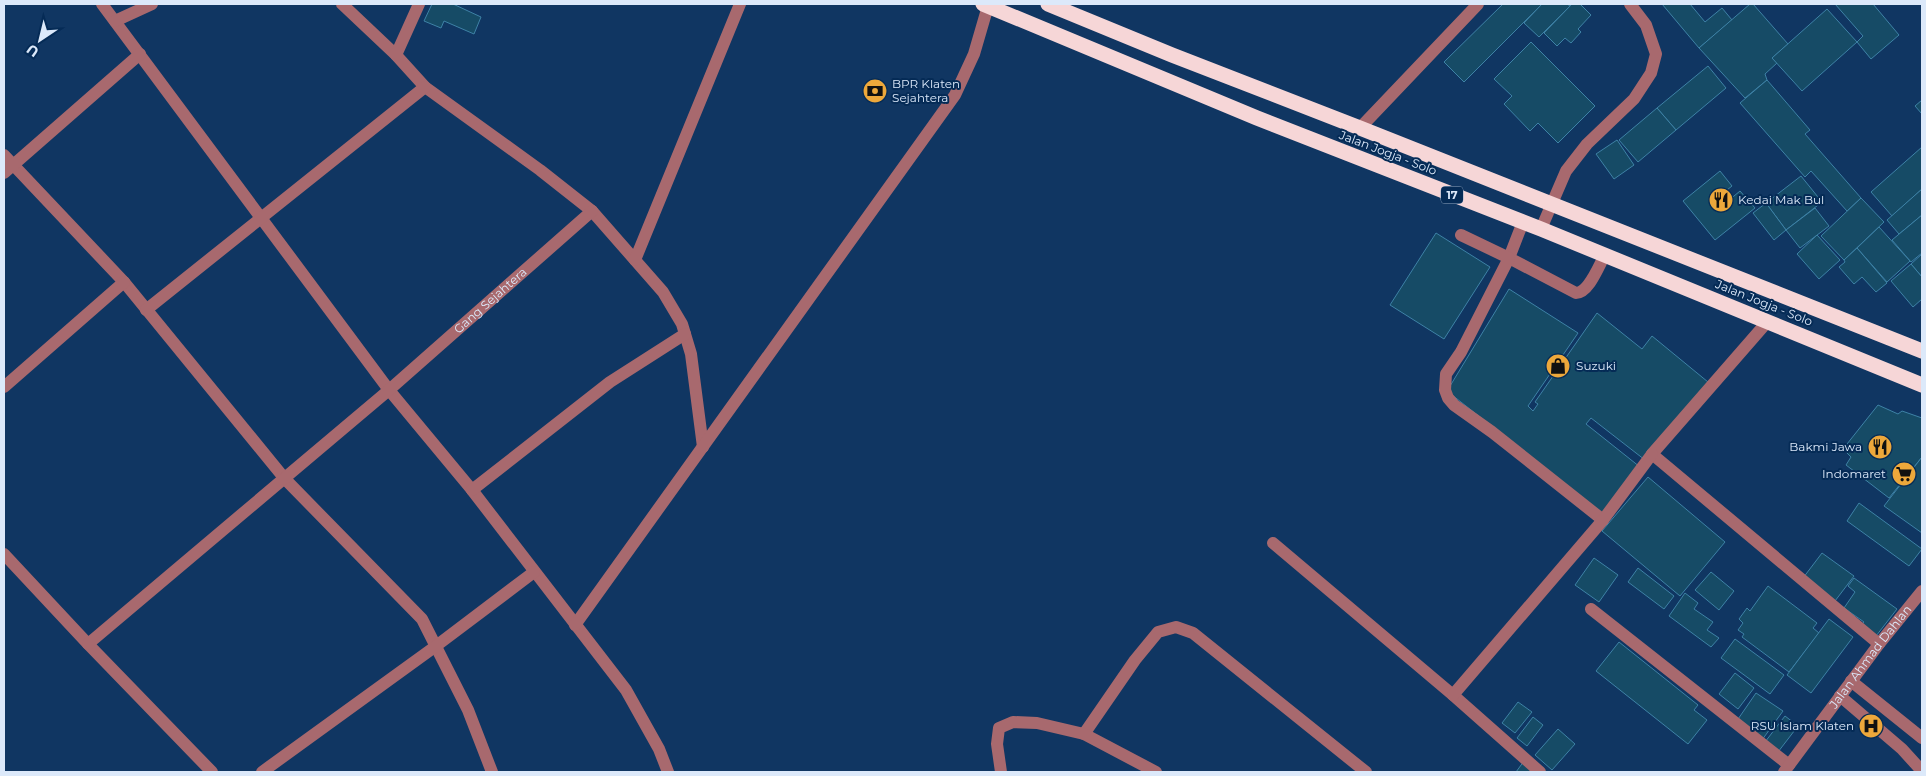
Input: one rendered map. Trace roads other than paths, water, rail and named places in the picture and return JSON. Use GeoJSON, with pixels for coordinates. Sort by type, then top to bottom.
{"type":"FeatureCollection","features":[{"type":"Feature","properties":{"kind":"highway","name":"Jalan Jogja - Solo"},"geometry":{"type":"LineString","coordinates":[[1048,4],[1172,55],[1922,352]]}},
{"type":"Feature","properties":{"kind":"highway","name":"Jalan Jogja - Solo"},"geometry":{"type":"LineString","coordinates":[[985,5],[1257,118],[1524,222],[1922,385]]}},
{"type":"Feature","properties":{"kind":"street"},"geometry":{"type":"LineString","coordinates":[[102,4],[389,390],[472,490],[626,690],[659,749],[668,772]]}},
{"type":"Feature","properties":{"kind":"street"},"geometry":{"type":"LineString","coordinates":[[115,22],[152,4]]}},
{"type":"Feature","properties":{"kind":"street"},"geometry":{"type":"LineString","coordinates":[[342,4],[396,55],[425,87],[540,170],[592,211],[663,292],[682,324],[691,354],[703,447]]}},
{"type":"Feature","properties":{"kind":"street"},"geometry":{"type":"LineString","coordinates":[[396,55],[419,4]]}},
{"type":"Feature","properties":{"kind":"street"},"geometry":{"type":"LineString","coordinates":[[635,260],[740,4]]}},
{"type":"Feature","properties":{"kind":"street"},"geometry":{"type":"LineString","coordinates":[[1360,128],[1478,4]]}},
{"type":"Feature","properties":{"kind":"street"},"geometry":{"type":"LineString","coordinates":[[1541,229],[1566,171],[1587,144],[1634,99],[1651,73],[1656,54],[1646,25],[1630,4]]}},
{"type":"Feature","properties":{"kind":"street"},"geometry":{"type":"LineString","coordinates":[[575,625],[955,95],[974,54],[985,5]]}},
{"type":"Feature","properties":{"kind":"street"},"geometry":{"type":"LineString","coordinates":[[140,54],[7,164],[124,282],[285,479],[422,619],[468,710],[492,772]]}},
{"type":"Feature","properties":{"kind":"street"},"geometry":{"type":"LineString","coordinates":[[146,310],[425,87]]}},
{"type":"Feature","properties":{"kind":"street","name":"Gang Sejahtera"},"geometry":{"type":"LineString","coordinates":[[88,644],[389,390],[592,211]]}},
{"type":"Feature","properties":{"kind":"street"},"geometry":{"type":"LineString","coordinates":[[1524,222],[1509,258],[1461,352],[1446,374],[1445,390],[1448,398],[1454,405],[1492,432],[1603,520]]}},
{"type":"Feature","properties":{"kind":"street"},"geometry":{"type":"LineString","coordinates":[[1460,235],[1580,294],[1586,289],[1604,255]]}},
{"type":"Feature","properties":{"kind":"street"},"geometry":{"type":"LineString","coordinates":[[4,386],[124,282]]}},
{"type":"Feature","properties":{"kind":"street"},"geometry":{"type":"LineString","coordinates":[[1453,694],[1603,520],[1652,454],[1768,321]]}},
{"type":"Feature","properties":{"kind":"street"},"geometry":{"type":"LineString","coordinates":[[472,490],[610,382],[684,334]]}},
{"type":"Feature","properties":{"kind":"street"},"geometry":{"type":"LineString","coordinates":[[1652,454],[1879,644]]}},
{"type":"Feature","properties":{"kind":"street"},"geometry":{"type":"LineString","coordinates":[[1274,543],[1453,694],[1540,772]]}},
{"type":"Feature","properties":{"kind":"street"},"geometry":{"type":"LineString","coordinates":[[4,554],[206,770]]}},
{"type":"Feature","properties":{"kind":"street"},"geometry":{"type":"LineString","coordinates":[[262,772],[436,646],[534,572]]}},
{"type":"Feature","properties":{"kind":"street","name":"Jalan Ahmad Dahlan"},"geometry":{"type":"LineString","coordinates":[[1786,769],[1879,644],[1922,591]]}},
{"type":"Feature","properties":{"kind":"street"},"geometry":{"type":"LineString","coordinates":[[1591,609],[1786,769]]}},
{"type":"Feature","properties":{"kind":"street"},"geometry":{"type":"LineString","coordinates":[[1084,734],[1135,660],[1158,632],[1176,628],[1193,633],[1366,772]]}},
{"type":"Feature","properties":{"kind":"street"},"geometry":{"type":"LineString","coordinates":[[1851,681],[1922,738]]}},
{"type":"Feature","properties":{"kind":"street"},"geometry":{"type":"LineString","coordinates":[[1840,696],[1902,749],[1922,771]]}},
{"type":"Feature","properties":{"kind":"street"},"geometry":{"type":"LineString","coordinates":[[1001,772],[997,744],[999,728],[1013,722],[1037,723],[1084,734],[1156,772]]}},
{"type":"Feature","properties":{"kind":"place","name":"BPR Klaten Sejahtera"},"geometry":{"type":"Point","coordinates":[875,91]}},
{"type":"Feature","properties":{"kind":"place","name":"Kedai Mak Bul"},"geometry":{"type":"Point","coordinates":[1721,200]}},
{"type":"Feature","properties":{"kind":"place","name":"Suzuki"},"geometry":{"type":"Point","coordinates":[1558,366]}},
{"type":"Feature","properties":{"kind":"place","name":"Bakmi Jawa"},"geometry":{"type":"Point","coordinates":[1880,447]}},
{"type":"Feature","properties":{"kind":"place","name":"Indomaret"},"geometry":{"type":"Point","coordinates":[1904,474]}},
{"type":"Feature","properties":{"kind":"place","name":"RSU Islam Klaten"},"geometry":{"type":"Point","coordinates":[1871,726]}}]}
